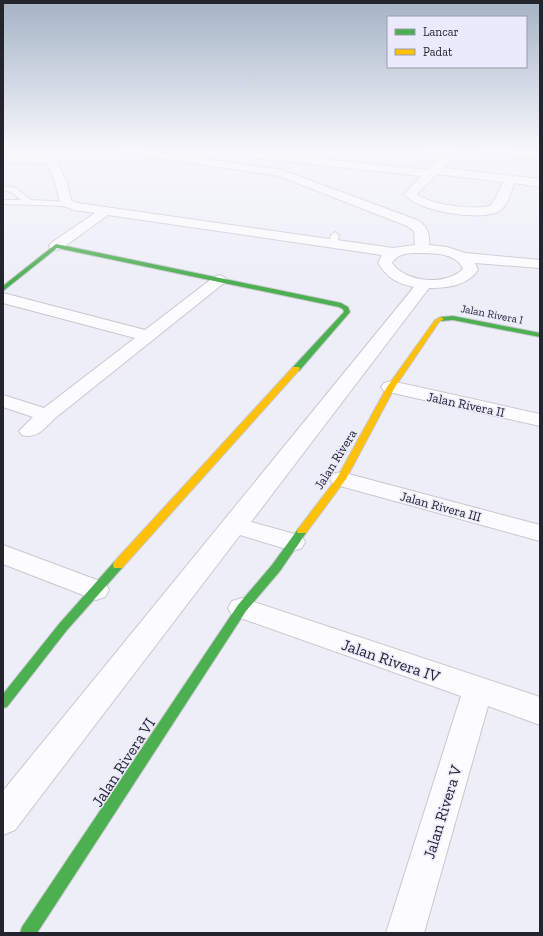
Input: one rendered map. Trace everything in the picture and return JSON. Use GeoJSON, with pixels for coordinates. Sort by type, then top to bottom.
{"type":"FeatureCollection","features":[{"type":"Feature","properties":{"kind":"street"},"geometry":{"type":"LineString","coordinates":[[63,194],[65,202],[68,204],[334,239],[395,253]]}},
{"type":"Feature","properties":{"kind":"street"},"geometry":{"type":"LineString","coordinates":[[336,194],[412,223],[421,228],[423,232],[422,248]]}},
{"type":"Feature","properties":{"kind":"street"},"geometry":{"type":"LineString","coordinates":[[410,194],[411,197],[424,204],[451,209],[482,211],[494,209],[503,194]]}},
{"type":"Feature","properties":{"kind":"street"},"geometry":{"type":"LineString","coordinates":[[3,289],[56,246],[107,210]]}},
{"type":"Feature","properties":{"kind":"street"},"geometry":{"type":"LineString","coordinates":[[3,703],[63,627],[347,312],[346,308],[340,305],[56,246]]}},
{"type":"Feature","properties":{"kind":"street"},"geometry":{"type":"LineString","coordinates":[[422,248],[444,251],[461,257],[467,261],[471,270],[468,275],[451,282],[424,283],[404,279],[390,272],[385,263],[389,256],[395,253],[403,250],[422,248]]}},
{"type":"Feature","properties":{"kind":"street"},"geometry":{"type":"LineString","coordinates":[[461,257],[540,264]]}},
{"type":"Feature","properties":{"kind":"street"},"geometry":{"type":"LineString","coordinates":[[471,270],[540,275]]}},
{"type":"Feature","properties":{"kind":"street"},"geometry":{"type":"LineString","coordinates":[[29,431],[47,415],[219,280]]}},
{"type":"Feature","properties":{"kind":"street"},"geometry":{"type":"LineString","coordinates":[[3,818],[424,283]]}},
{"type":"Feature","properties":{"kind":"street"},"geometry":{"type":"LineString","coordinates":[[3,298],[148,336]]}},
{"type":"Feature","properties":{"kind":"street","name":"Jalan Rivera I"},"geometry":{"type":"LineString","coordinates":[[440,319],[453,318],[540,335]]}},
{"type":"Feature","properties":{"kind":"street","name":"Jalan Rivera"},"geometry":{"type":"LineString","coordinates":[[242,608],[276,568],[293,542],[341,479],[391,387],[437,320],[440,319]]}},
{"type":"Feature","properties":{"kind":"street","name":"Jalan Rivera II"},"geometry":{"type":"LineString","coordinates":[[391,387],[540,420]]}},
{"type":"Feature","properties":{"kind":"street"},"geometry":{"type":"LineString","coordinates":[[3,401],[47,415]]}},
{"type":"Feature","properties":{"kind":"street","name":"Jalan Rivera III"},"geometry":{"type":"LineString","coordinates":[[341,479],[540,533]]}},
{"type":"Feature","properties":{"kind":"street"},"geometry":{"type":"LineString","coordinates":[[233,525],[293,542]]}},
{"type":"Feature","properties":{"kind":"street"},"geometry":{"type":"LineString","coordinates":[[3,554],[96,590]]}},
{"type":"Feature","properties":{"kind":"street","name":"Jalan Rivera IV"},"geometry":{"type":"LineString","coordinates":[[242,608],[540,711]]}},
{"type":"Feature","properties":{"kind":"street","name":"Jalan Rivera VI"},"geometry":{"type":"LineString","coordinates":[[28,933],[242,608]]}},
{"type":"Feature","properties":{"kind":"street","name":"Jalan Rivera V"},"geometry":{"type":"LineString","coordinates":[[405,933],[478,690]]}},
{"type":"Feature","properties":{"kind":"lane"},"geometry":{"type":"LineString","coordinates":[[18,194],[29,202]]}},
{"type":"Feature","properties":{"kind":"lane"},"geometry":{"type":"LineString","coordinates":[[3,202],[68,204]]}},
{"type":"Feature","properties":{"kind":"traffic: fast"},"geometry":{"type":"LineString","coordinates":[[3,289],[56,246],[341,305],[346,308],[347,312],[296,369]]}},
{"type":"Feature","properties":{"kind":"traffic: fast"},"geometry":{"type":"LineString","coordinates":[[441,319],[453,318],[540,335]]}},
{"type":"Feature","properties":{"kind":"traffic: fast"},"geometry":{"type":"LineString","coordinates":[[28,933],[242,608],[276,568],[302,531]]}},
{"type":"Feature","properties":{"kind":"traffic: fast"},"geometry":{"type":"LineString","coordinates":[[3,703],[63,627],[118,565]]}},
{"type":"Feature","properties":{"kind":"traffic: slow"},"geometry":{"type":"LineString","coordinates":[[302,531],[341,479],[391,387],[437,321],[441,319]]}},
{"type":"Feature","properties":{"kind":"traffic: slow"},"geometry":{"type":"LineString","coordinates":[[118,565],[296,369]]}}]}
